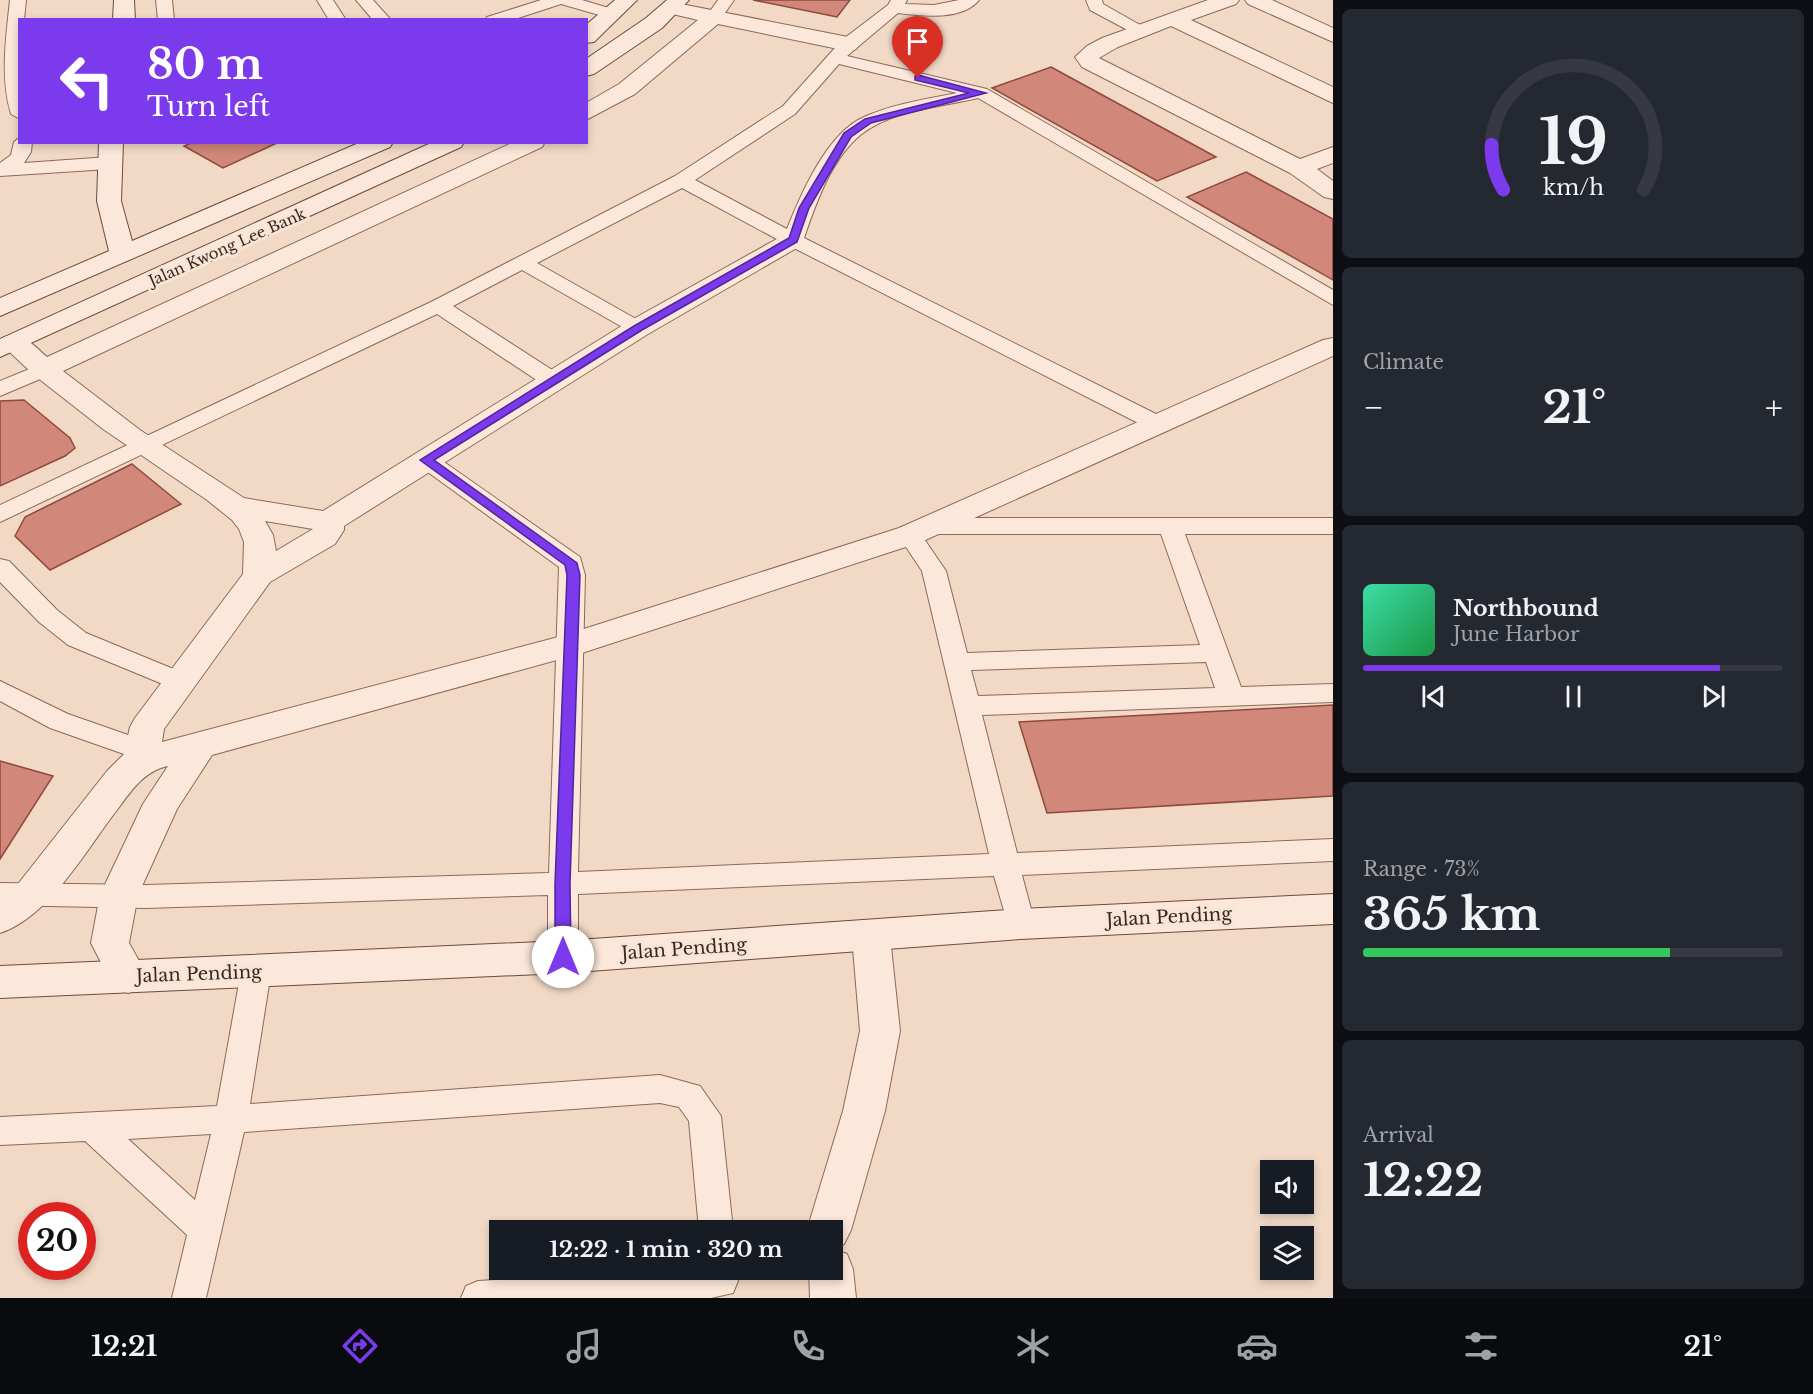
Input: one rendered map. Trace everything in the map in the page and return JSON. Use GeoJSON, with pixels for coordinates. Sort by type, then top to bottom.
{"type":"FeatureCollection","features":[{"type":"Feature","properties":{"kind":"street"},"geometry":{"type":"LineString","coordinates":[[123,0],[124,18]]}},
{"type":"Feature","properties":{"kind":"street"},"geometry":{"type":"LineString","coordinates":[[1229,0],[1142,30],[1102,46],[1086,57],[1090,62],[1299,168],[1333,192]]}},
{"type":"Feature","properties":{"kind":"street"},"geometry":{"type":"LineString","coordinates":[[1255,0],[1333,36]]}},
{"type":"Feature","properties":{"kind":"street"},"geometry":{"type":"LineString","coordinates":[[588,68],[675,4],[720,8],[841,51]]}},
{"type":"Feature","properties":{"kind":"street"},"geometry":{"type":"LineString","coordinates":[[588,35],[620,7]]}},
{"type":"Feature","properties":{"kind":"street"},"geometry":{"type":"LineString","coordinates":[[588,111],[627,89],[720,8]]}},
{"type":"Feature","properties":{"kind":"street"},"geometry":{"type":"LineString","coordinates":[[1175,20],[1333,96]]}},
{"type":"Feature","properties":{"kind":"street","name":"Jalan Kwong Lee Bank"},"geometry":{"type":"LineString","coordinates":[[0,308],[377,144]]}},
{"type":"Feature","properties":{"kind":"street","name":"Jalan Kwong Lee Bank"},"geometry":{"type":"LineString","coordinates":[[7,346],[449,144]]}},
{"type":"Feature","properties":{"kind":"street"},"geometry":{"type":"LineString","coordinates":[[44,369],[530,144]]}},
{"type":"Feature","properties":{"kind":"street"},"geometry":{"type":"LineString","coordinates":[[110,153],[109,201],[122,254]]}},
{"type":"Feature","properties":{"kind":"street"},"geometry":{"type":"LineString","coordinates":[[1299,168],[1333,154]]}},
{"type":"Feature","properties":{"kind":"street"},"geometry":{"type":"LineString","coordinates":[[234,506],[328,522],[552,380],[793,240]]}},
{"type":"Feature","properties":{"kind":"street"},"geometry":{"type":"LineString","coordinates":[[7,346],[44,369],[145,447],[234,506],[251,522],[262,542],[259,575]]}},
{"type":"Feature","properties":{"kind":"street"},"geometry":{"type":"LineString","coordinates":[[141,755],[200,746],[570,645],[922,531],[1333,346]]}},
{"type":"Feature","properties":{"kind":"street"},"geometry":{"type":"LineString","coordinates":[[0,918],[16,895],[141,755],[147,727],[259,575],[324,537],[329,530],[328,522]]}},
{"type":"Feature","properties":{"kind":"street"},"geometry":{"type":"LineString","coordinates":[[128,977],[110,943],[119,895],[161,804],[200,746]]}},
{"type":"Feature","properties":{"kind":"street","name":"Jalan Pending"},"geometry":{"type":"LineString","coordinates":[[7,979],[256,972],[563,957],[871,937],[1020,924],[1333,909]]}},
{"type":"Feature","properties":{"kind":"street"},"geometry":{"type":"LineString","coordinates":[[832,1220],[864,1111],[880,1031],[871,937]]}},
{"type":"Feature","properties":{"kind":"street"},"geometry":{"type":"LineString","coordinates":[[832,1280],[833,1298]]}},
{"type":"Feature","properties":{"kind":"lane"},"geometry":{"type":"LineString","coordinates":[[14,107],[11,48],[18,0]]}},
{"type":"Feature","properties":{"kind":"lane"},"geometry":{"type":"LineString","coordinates":[[164,0],[166,18]]}},
{"type":"Feature","properties":{"kind":"lane"},"geometry":{"type":"LineString","coordinates":[[325,0],[337,18]]}},
{"type":"Feature","properties":{"kind":"lane"},"geometry":{"type":"LineString","coordinates":[[365,0],[381,18]]}},
{"type":"Feature","properties":{"kind":"lane"},"geometry":{"type":"LineString","coordinates":[[500,18],[558,0]]}},
{"type":"Feature","properties":{"kind":"lane"},"geometry":{"type":"LineString","coordinates":[[564,0],[620,7]]}},
{"type":"Feature","properties":{"kind":"lane"},"geometry":{"type":"LineString","coordinates":[[0,514],[438,306],[682,180],[789,110],[841,51],[897,4],[943,10],[962,6],[971,0]]}},
{"type":"Feature","properties":{"kind":"lane"},"geometry":{"type":"LineString","coordinates":[[1094,0],[1096,7],[1142,30]]}},
{"type":"Feature","properties":{"kind":"lane"},"geometry":{"type":"LineString","coordinates":[[841,51],[981,93],[1333,299]]}},
{"type":"Feature","properties":{"kind":"lane"},"geometry":{"type":"LineString","coordinates":[[793,240],[804,208],[848,135],[868,121],[981,93]]}},
{"type":"Feature","properties":{"kind":"lane"},"geometry":{"type":"LineString","coordinates":[[1,170],[17,160],[24,152],[23,144]]}},
{"type":"Feature","properties":{"kind":"lane"},"geometry":{"type":"LineString","coordinates":[[1,170],[110,153]]}},
{"type":"Feature","properties":{"kind":"lane"},"geometry":{"type":"LineString","coordinates":[[682,180],[793,240],[1158,424]]}},
{"type":"Feature","properties":{"kind":"lane"},"geometry":{"type":"LineString","coordinates":[[522,262],[638,328]]}},
{"type":"Feature","properties":{"kind":"lane"},"geometry":{"type":"LineString","coordinates":[[438,306],[552,380]]}},
{"type":"Feature","properties":{"kind":"lane"},"geometry":{"type":"LineString","coordinates":[[0,389],[44,369]]}},
{"type":"Feature","properties":{"kind":"lane"},"geometry":{"type":"LineString","coordinates":[[426,460],[571,563],[573,575],[562,884],[563,957]]}},
{"type":"Feature","properties":{"kind":"lane"},"geometry":{"type":"LineString","coordinates":[[1170,525],[1231,696]]}},
{"type":"Feature","properties":{"kind":"lane"},"geometry":{"type":"LineString","coordinates":[[1020,924],[968,706],[922,531],[1170,525],[1333,526]]}},
{"type":"Feature","properties":{"kind":"lane"},"geometry":{"type":"LineString","coordinates":[[0,567],[48,616],[77,639],[179,681]]}},
{"type":"Feature","properties":{"kind":"lane"},"geometry":{"type":"LineString","coordinates":[[957,662],[1215,653]]}},
{"type":"Feature","properties":{"kind":"lane"},"geometry":{"type":"LineString","coordinates":[[0,690],[59,721],[141,755]]}},
{"type":"Feature","properties":{"kind":"lane"},"geometry":{"type":"LineString","coordinates":[[968,706],[1333,693]]}},
{"type":"Feature","properties":{"kind":"lane"},"geometry":{"type":"LineString","coordinates":[[16,895],[119,895],[562,884],[1006,862],[1333,850]]}},
{"type":"Feature","properties":{"kind":"lane"},"geometry":{"type":"LineString","coordinates":[[189,1298],[231,1119],[256,972]]}},
{"type":"Feature","properties":{"kind":"lane"},"geometry":{"type":"LineString","coordinates":[[0,1131],[231,1119],[660,1089],[688,1096],[705,1116],[715,1220]]}},
{"type":"Feature","properties":{"kind":"lane"},"geometry":{"type":"LineString","coordinates":[[92,1127],[205,1230]]}},
{"type":"Feature","properties":{"kind":"lane"},"geometry":{"type":"LineString","coordinates":[[478,1298],[721,1283]]}},
{"type":"Feature","properties":{"kind":"building"},"geometry":{"type":"Polygon","coordinates":[[[753,0],[850,0],[837,17],[753,0]]]}},
{"type":"Feature","properties":{"kind":"building"},"geometry":{"type":"Polygon","coordinates":[[[1051,67],[1216,157],[1157,181],[992,88],[1051,67]]]}},
{"type":"Feature","properties":{"kind":"building"},"geometry":{"type":"Polygon","coordinates":[[[188,144],[275,144],[223,168],[184,146],[188,144]]]}},
{"type":"Feature","properties":{"kind":"building"},"geometry":{"type":"Polygon","coordinates":[[[1246,172],[1333,219],[1333,280],[1187,197],[1246,172]]]}},
{"type":"Feature","properties":{"kind":"building"},"geometry":{"type":"Polygon","coordinates":[[[24,400],[70,438],[75,448],[65,456],[0,486],[0,401],[24,400]]]}},
{"type":"Feature","properties":{"kind":"building"},"geometry":{"type":"Polygon","coordinates":[[[132,464],[181,504],[50,570],[15,536],[25,517],[132,464]]]}},
{"type":"Feature","properties":{"kind":"building"},"geometry":{"type":"Polygon","coordinates":[[[1333,705],[1333,796],[1047,813],[1019,722],[1333,705]]]}},
{"type":"Feature","properties":{"kind":"building"},"geometry":{"type":"Polygon","coordinates":[[[0,761],[53,776],[0,859],[0,761]]]}},
{"type":"Feature","properties":{"kind":"route"},"geometry":{"type":"LineString","coordinates":[[563,957],[562,884],[573,575],[571,563],[426,460],[638,328],[793,240],[804,208],[848,135],[868,121],[981,93],[918,78]]}}]}
